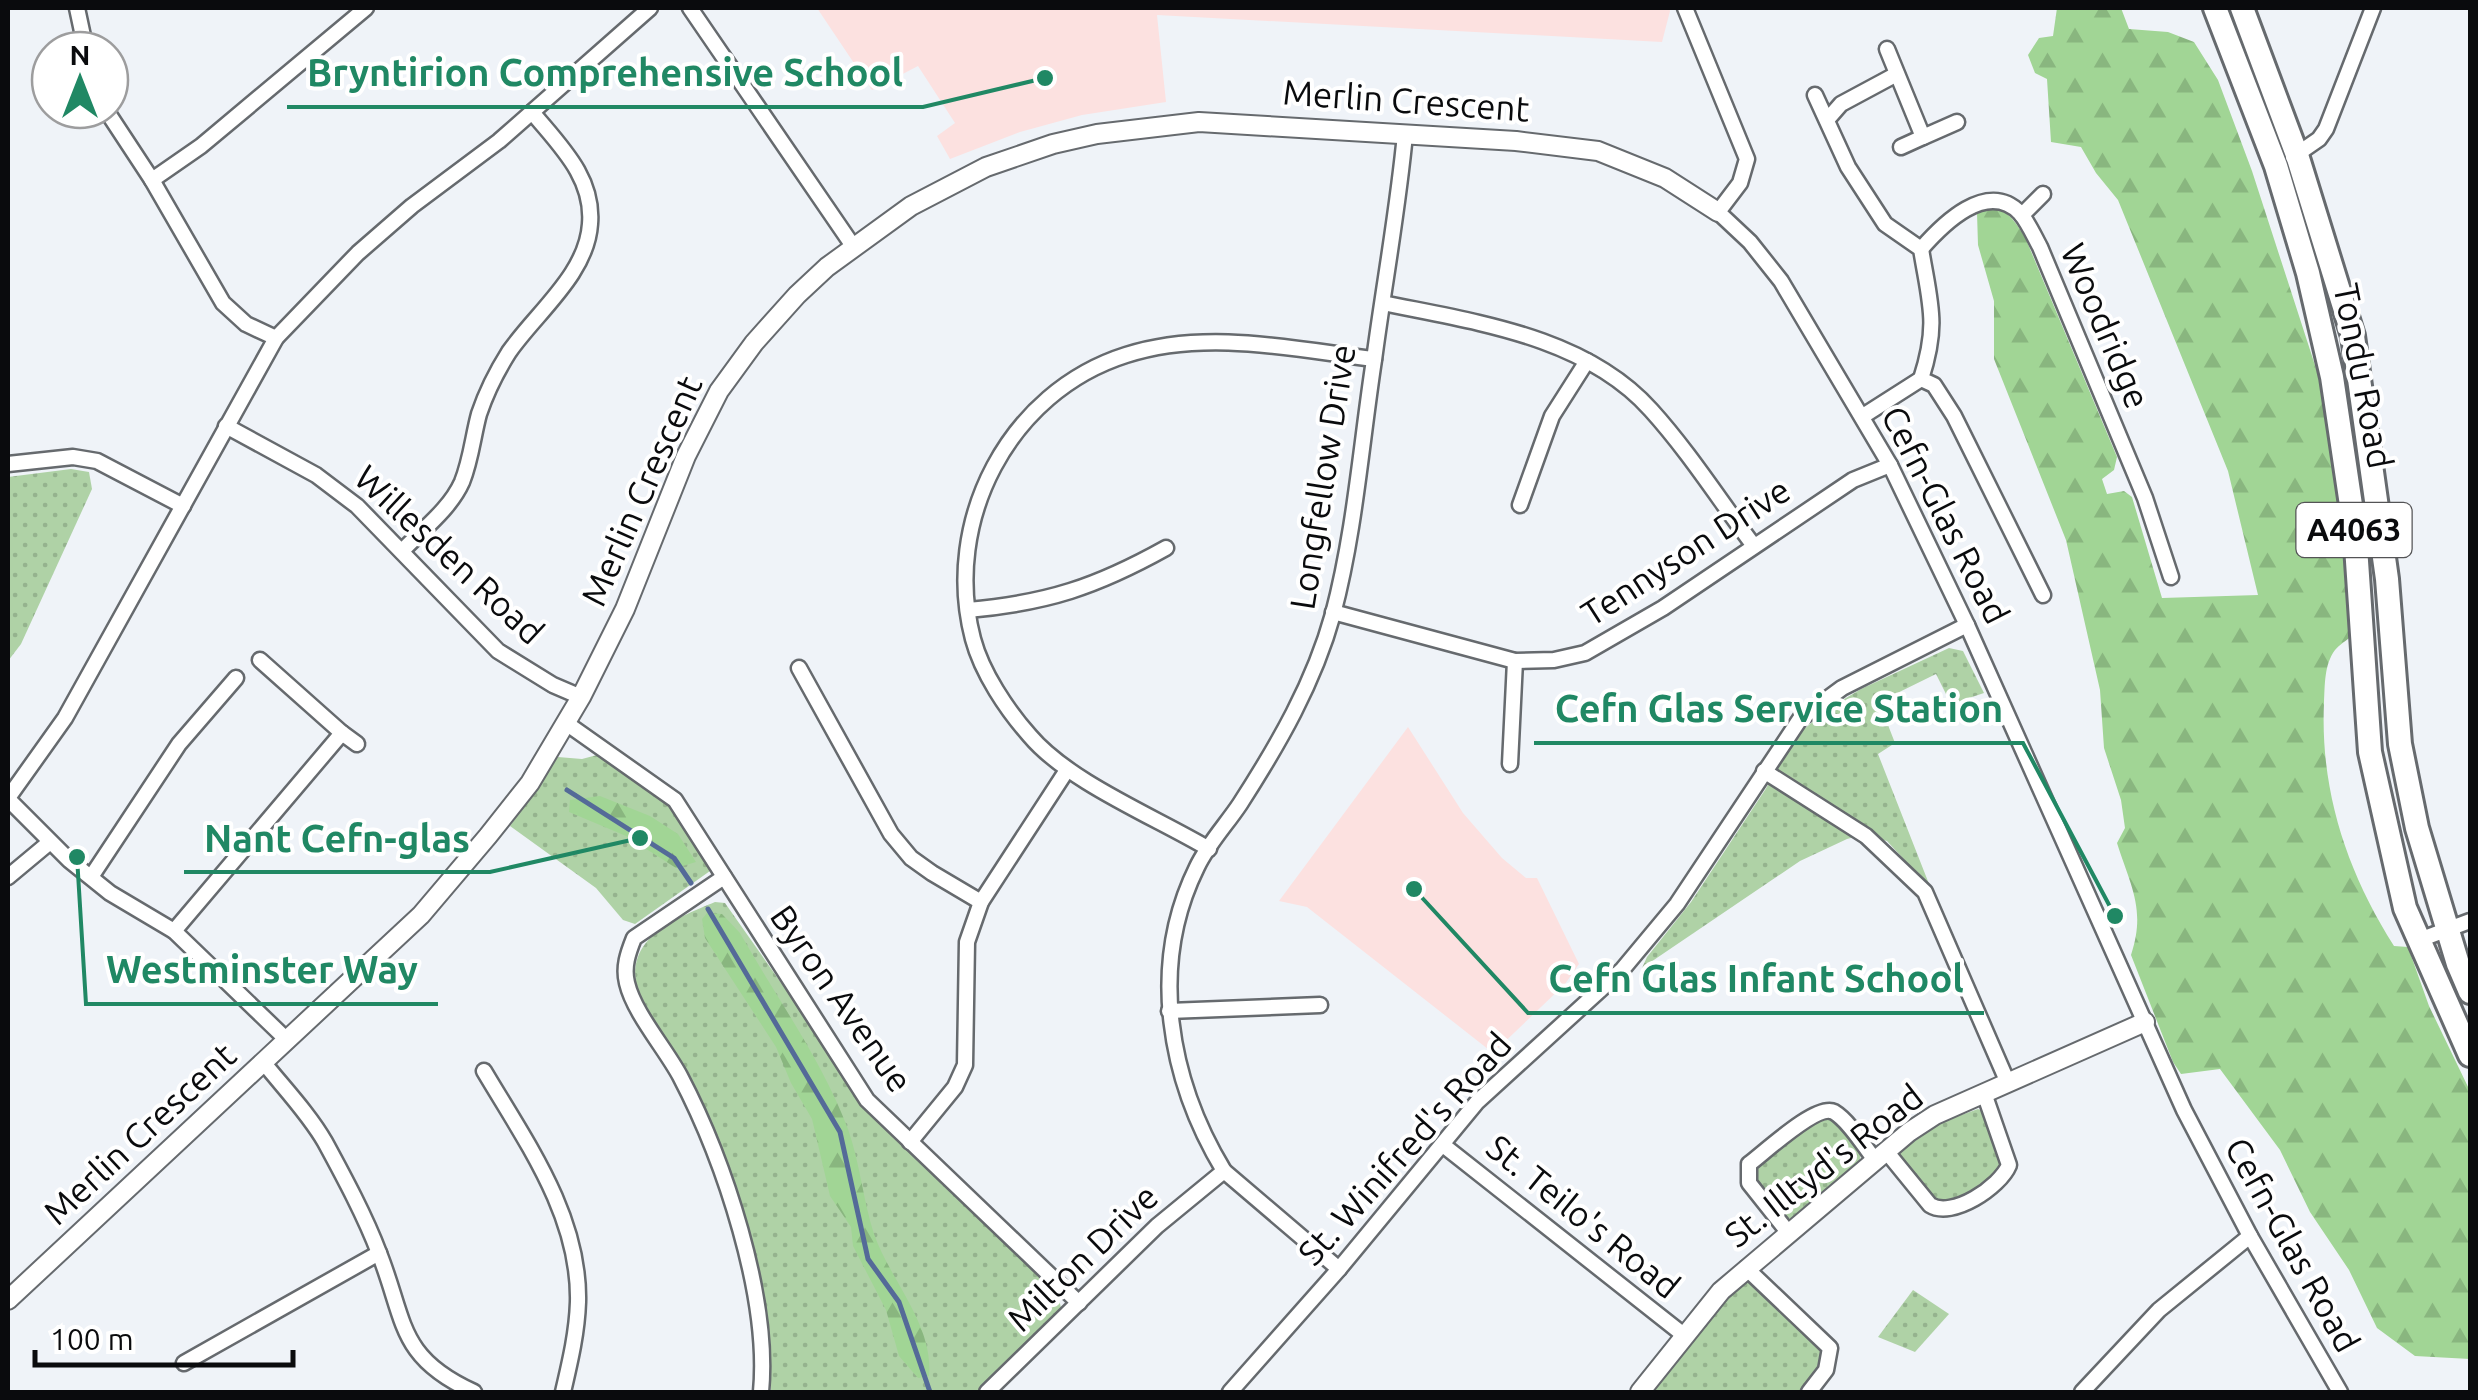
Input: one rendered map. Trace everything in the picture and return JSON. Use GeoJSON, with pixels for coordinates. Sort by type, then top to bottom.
{"type":"FeatureCollection","features":[{"type":"Feature","properties":{"kind":"main road","name":"Tondu Road"},"geometry":{"type":"LineString","coordinates":[[2215,8],[2276,166],[2308,273],[2335,393],[2354,532],[2370,752],[2405,908],[2470,1055]]}},
{"type":"Feature","properties":{"kind":"main road","name":"Tondu Road"},"geometry":{"type":"LineString","coordinates":[[2242,8],[2297,155],[2359,365],[2387,579],[2400,744],[2417,828],[2459,925],[2470,992]]}},
{"type":"Feature","properties":{"kind":"street"},"geometry":{"type":"LineString","coordinates":[[152,180],[201,146],[366,8]]}},
{"type":"Feature","properties":{"kind":"street"},"geometry":{"type":"LineString","coordinates":[[287,1040],[174,931],[110,893],[50,842],[8,798],[65,718],[276,338],[358,253],[532,112],[650,8]]}},
{"type":"Feature","properties":{"kind":"street"},"geometry":{"type":"LineString","coordinates":[[690,8],[854,246]]}},
{"type":"Feature","properties":{"kind":"street"},"geometry":{"type":"LineString","coordinates":[[1685,8],[1747,159],[1740,183],[1718,212]]}},
{"type":"Feature","properties":{"kind":"street"},"geometry":{"type":"LineString","coordinates":[[2276,166],[2319,139],[2326,129],[2373,8]]}},
{"type":"Feature","properties":{"kind":"street"},"geometry":{"type":"LineString","coordinates":[[1887,50],[1923,137]]}},
{"type":"Feature","properties":{"kind":"street"},"geometry":{"type":"LineString","coordinates":[[1827,120],[1842,104],[1896,74]]}},
{"type":"Feature","properties":{"kind":"street"},"geometry":{"type":"LineString","coordinates":[[1815,95],[1848,167],[1885,224],[1921,249],[1934,326],[1921,379],[1863,416]]}},
{"type":"Feature","properties":{"kind":"street"},"geometry":{"type":"LineString","coordinates":[[402,551],[451,500],[462,482],[480,412],[495,376],[530,322],[573,273],[587,245],[590,210],[576,164],[532,112]]}},
{"type":"Feature","properties":{"kind":"street","name":"Merlin Crescent"},"geometry":{"type":"LineString","coordinates":[[8,1300],[421,914],[530,783],[582,697],[625,610],[686,456],[719,391],[754,342],[797,295],[854,246],[911,206],[986,166],[1053,144],[1097,134],[1199,122],[1516,141],[1598,151],[1665,178],[1718,212]]}},
{"type":"Feature","properties":{"kind":"street"},"geometry":{"type":"LineString","coordinates":[[1901,147],[1957,122]]}},
{"type":"Feature","properties":{"kind":"street"},"geometry":{"type":"LineString","coordinates":[[119,130],[223,304],[246,324],[276,338]]}},
{"type":"Feature","properties":{"kind":"street","name":"Longfellow Drive"},"geometry":{"type":"LineString","coordinates":[[1339,1269],[1224,1171],[1196,1123],[1172,1038],[1169,1010],[1175,936],[1197,867],[1290,720],[1310,680],[1334,612],[1351,540],[1402,182],[1405,134]]}},
{"type":"Feature","properties":{"kind":"street"},"geometry":{"type":"LineString","coordinates":[[2022,215],[2043,194]]}},
{"type":"Feature","properties":{"kind":"street","name":"Woodridge"},"geometry":{"type":"LineString","coordinates":[[1921,249],[1950,218],[1974,205],[2000,202],[2022,215],[2040,247],[2145,498],[2170,577]]}},
{"type":"Feature","properties":{"kind":"street","name":"Cefn-Glas Road"},"geometry":{"type":"LineString","coordinates":[[1718,212],[1750,242],[1781,281],[1890,464],[1968,625],[2184,1110],[2250,1236],[2340,1392]]}},
{"type":"Feature","properties":{"kind":"street"},"geometry":{"type":"LineString","coordinates":[[1383,303],[1484,324],[1549,344],[1586,361],[1650,408],[1754,546]]}},
{"type":"Feature","properties":{"kind":"street"},"geometry":{"type":"LineString","coordinates":[[1208,849],[1067,770],[1030,736],[992,680],[973,641],[964,559],[994,461],[1038,407],[1092,369],[1124,356],[1178,343],[1240,344],[1374,359]]}},
{"type":"Feature","properties":{"kind":"street"},"geometry":{"type":"LineString","coordinates":[[1520,505],[1552,416],[1586,361]]}},
{"type":"Feature","properties":{"kind":"street"},"geometry":{"type":"LineString","coordinates":[[1921,379],[1934,385],[1954,416],[2043,595]]}},
{"type":"Feature","properties":{"kind":"street","name":"Willesden Road"},"geometry":{"type":"LineString","coordinates":[[226,426],[316,476],[358,506],[498,651],[553,685],[582,697]]}},
{"type":"Feature","properties":{"kind":"street"},"geometry":{"type":"LineString","coordinates":[[8,464],[73,458],[96,462],[182,506]]}},
{"type":"Feature","properties":{"kind":"street","name":"Tennyson Drive"},"geometry":{"type":"LineString","coordinates":[[1334,612],[1516,661],[1554,660],[1585,653],[1663,608],[1854,480],[1890,464]]}},
{"type":"Feature","properties":{"kind":"street"},"geometry":{"type":"LineString","coordinates":[[968,610],[1067,594],[1126,571],[1166,548]]}},
{"type":"Feature","properties":{"kind":"street","name":"St. Winifred's Road"},"geometry":{"type":"LineString","coordinates":[[1230,1392],[1478,1102],[1622,970],[1677,904],[1800,720],[1842,688],[1968,625]]}},
{"type":"Feature","properties":{"kind":"street"},"geometry":{"type":"LineString","coordinates":[[260,660],[357,744]]}},
{"type":"Feature","properties":{"kind":"street"},"geometry":{"type":"LineString","coordinates":[[1510,764],[1516,661]]}},
{"type":"Feature","properties":{"kind":"street"},"geometry":{"type":"LineString","coordinates":[[798,668],[890,834],[932,873],[981,902]]}},
{"type":"Feature","properties":{"kind":"street"},"geometry":{"type":"LineString","coordinates":[[91,876],[179,744],[236,678]]}},
{"type":"Feature","properties":{"kind":"street","name":"Byron Avenue"},"geometry":{"type":"LineString","coordinates":[[566,723],[675,800],[867,1100],[1079,1304]]}},
{"type":"Feature","properties":{"kind":"street"},"geometry":{"type":"LineString","coordinates":[[174,931],[342,733]]}},
{"type":"Feature","properties":{"kind":"street"},"geometry":{"type":"LineString","coordinates":[[910,1142],[955,1087],[964,1065],[968,942],[981,902],[1067,770]]}},
{"type":"Feature","properties":{"kind":"street"},"geometry":{"type":"LineString","coordinates":[[1764,771],[1866,836],[1925,892],[2008,1083]]}},
{"type":"Feature","properties":{"kind":"street"},"geometry":{"type":"LineString","coordinates":[[8,878],[50,842]]}},
{"type":"Feature","properties":{"kind":"street"},"geometry":{"type":"LineString","coordinates":[[724,878],[634,938],[628,953],[626,981],[680,1076],[734,1208],[754,1286],[763,1372],[761,1392]]}},
{"type":"Feature","properties":{"kind":"street"},"geometry":{"type":"LineString","coordinates":[[2419,940],[2459,925]]}},
{"type":"Feature","properties":{"kind":"street"},"geometry":{"type":"LineString","coordinates":[[1169,1010],[1320,1005]]}},
{"type":"Feature","properties":{"kind":"street","name":"St. Illtyd's Road"},"geometry":{"type":"LineString","coordinates":[[1640,1392],[1721,1290],[1880,1156],[1935,1115],[2145,1022]]}},
{"type":"Feature","properties":{"kind":"street"},"geometry":{"type":"LineString","coordinates":[[264,1062],[324,1140],[379,1253],[400,1322],[415,1348],[429,1365],[474,1392]]}},
{"type":"Feature","properties":{"kind":"street"},"geometry":{"type":"LineString","coordinates":[[484,1071],[562,1211],[571,1242],[578,1298],[575,1338],[563,1392]]}},
{"type":"Feature","properties":{"kind":"street"},"geometry":{"type":"LineString","coordinates":[[1788,1232],[1749,1183],[1749,1164],[1824,1110],[1836,1113],[1939,1210],[1950,1209],[2000,1181],[2009,1165],[1984,1093]]}},
{"type":"Feature","properties":{"kind":"street","name":"St. Teilo's Road"},"geometry":{"type":"LineString","coordinates":[[1443,1145],[1685,1336]]}},
{"type":"Feature","properties":{"kind":"street","name":"Milton Drive"},"geometry":{"type":"LineString","coordinates":[[988,1392],[1176,1209],[1224,1171]]}},
{"type":"Feature","properties":{"kind":"street"},"geometry":{"type":"LineString","coordinates":[[2082,1392],[2160,1310],[2250,1236]]}},
{"type":"Feature","properties":{"kind":"street"},"geometry":{"type":"LineString","coordinates":[[184,1363],[379,1253]]}},
{"type":"Feature","properties":{"kind":"street"},"geometry":{"type":"LineString","coordinates":[[1746,1268],[1830,1348],[1826,1370],[1809,1392]]}},
{"type":"Feature","properties":{"kind":"shaded area"},"geometry":{"type":"Polygon","coordinates":[[[817,8],[1670,11],[1662,42],[1157,15],[1166,102],[1082,115],[1020,132],[950,159],[937,136],[955,123],[918,66],[872,90],[817,8]]]}},
{"type":"Feature","properties":{"kind":"shaded area"},"geometry":{"type":"Polygon","coordinates":[[[1408,727],[1463,813],[1502,858],[1526,878],[1537,878],[1579,964],[1565,984],[1493,1053],[1307,907],[1279,901],[1408,727]]]}},
{"type":"Feature","properties":{"kind":"green space"},"geometry":{"type":"Polygon","coordinates":[[[2057,8],[2121,8],[2129,29],[2168,32],[2194,42],[2218,80],[2252,171],[2323,390],[2335,461],[2353,635],[2335,650],[2327,669],[2327,768],[2350,860],[2394,946],[2408,947],[2429,1006],[2470,1091],[2470,1359],[2415,1356],[2377,1328],[2349,1270],[2310,1212],[2280,1150],[2220,1069],[2181,1074],[2173,1062],[2131,955],[2137,911],[2117,843],[2125,828],[2121,800],[2104,748],[2100,690],[2066,540],[1994,359],[1994,301],[1978,245],[1977,213],[2000,210],[2011,217],[2025,237],[2117,457],[2114,470],[2102,479],[2107,494],[2124,491],[2132,497],[2162,598],[2258,595],[2228,471],[2118,200],[2081,147],[2051,142],[2047,79],[2035,73],[2028,55],[2039,38],[2053,36],[2057,8]]]}},
{"type":"Feature","properties":{"kind":"green space"},"geometry":{"type":"Polygon","coordinates":[[[71,469],[89,472],[92,489],[21,644],[8,661],[8,477],[71,469]]]}},
{"type":"Feature","properties":{"kind":"green space"},"geometry":{"type":"Polygon","coordinates":[[[1949,648],[1963,651],[1984,693],[1951,704],[1936,674],[1879,702],[1895,743],[1878,754],[1931,889],[1887,841],[1862,835],[1847,839],[1800,861],[1642,968],[1691,902],[1799,733],[1861,689],[1949,648]]]}},
{"type":"Feature","properties":{"kind":"green space"},"geometry":{"type":"Polygon","coordinates":[[[597,755],[667,799],[710,871],[635,924],[623,920],[596,888],[510,826],[558,757],[582,759],[597,755]]]}},
{"type":"Feature","properties":{"kind":"green space"},"geometry":{"type":"Polygon","coordinates":[[[600,796],[650,816],[678,834],[696,862],[676,868],[626,836],[569,812],[570,800],[600,796]]]}},
{"type":"Feature","properties":{"kind":"green space"},"geometry":{"type":"Polygon","coordinates":[[[715,902],[725,903],[836,1061],[1057,1290],[1061,1308],[978,1392],[771,1392],[763,1310],[693,1090],[637,989],[635,971],[646,943],[670,923],[715,902]]]}},
{"type":"Feature","properties":{"kind":"green space"},"geometry":{"type":"Polygon","coordinates":[[[707,913],[722,914],[740,933],[837,1103],[852,1142],[874,1234],[925,1339],[929,1376],[918,1378],[899,1356],[886,1310],[853,1246],[851,1227],[830,1196],[812,1119],[776,1047],[705,938],[702,919],[707,913]]]}},
{"type":"Feature","properties":{"kind":"green space"},"geometry":{"type":"Polygon","coordinates":[[[1978,1109],[1999,1146],[2001,1164],[1969,1193],[1951,1201],[1936,1201],[1899,1159],[1900,1152],[1936,1124],[1978,1109]]]}},
{"type":"Feature","properties":{"kind":"green space"},"geometry":{"type":"Polygon","coordinates":[[[1830,1118],[1861,1151],[1860,1161],[1792,1218],[1784,1219],[1755,1182],[1759,1165],[1818,1119],[1830,1118]]]}},
{"type":"Feature","properties":{"kind":"green space"},"geometry":{"type":"Polygon","coordinates":[[[1748,1282],[1820,1345],[1821,1365],[1800,1392],[1652,1392],[1741,1283],[1748,1282]]]}},
{"type":"Feature","properties":{"kind":"green space"},"geometry":{"type":"Polygon","coordinates":[[[1913,1290],[1949,1314],[1915,1352],[1878,1337],[1913,1290]]]}},
{"type":"Feature","properties":{"kind":"waterway"},"geometry":{"type":"LineString","coordinates":[[567,790],[674,858],[691,883]]}},
{"type":"Feature","properties":{"kind":"waterway"},"geometry":{"type":"LineString","coordinates":[[708,909],[840,1132],[868,1259],[899,1302],[930,1392]]}},
{"type":"Feature","properties":{"kind":"place","name":"Bryntirion Comprehensive School"},"geometry":{"type":"Point","coordinates":[1045,78]}},
{"type":"Feature","properties":{"kind":"place","name":"Nant Cefn-glas"},"geometry":{"type":"Point","coordinates":[640,838]}},
{"type":"Feature","properties":{"kind":"place","name":"Westminster Way"},"geometry":{"type":"Point","coordinates":[77,857]}},
{"type":"Feature","properties":{"kind":"place","name":"Cefn Glas Infant School"},"geometry":{"type":"Point","coordinates":[1414,889]}},
{"type":"Feature","properties":{"kind":"place","name":"Cefn Glas Service Station"},"geometry":{"type":"Point","coordinates":[2115,916]}}]}
